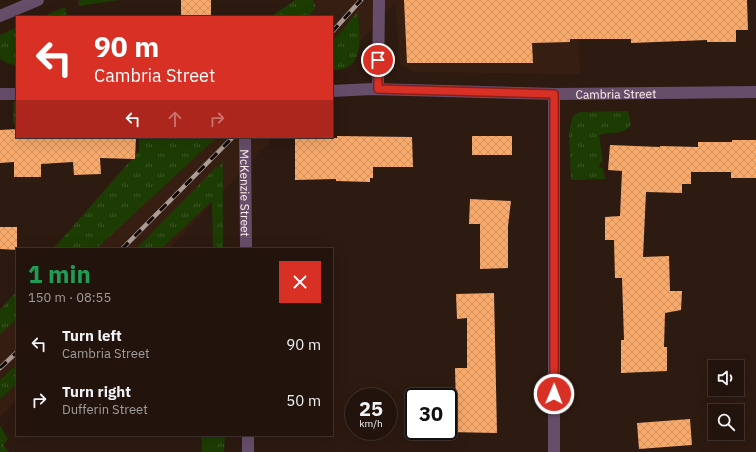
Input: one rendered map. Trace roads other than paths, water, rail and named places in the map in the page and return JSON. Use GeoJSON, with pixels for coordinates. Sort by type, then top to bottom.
{"type":"FeatureCollection","features":[{"type":"Feature","properties":{"kind":"street"},"geometry":{"type":"LineString","coordinates":[[0,16],[38,0]]}},
{"type":"Feature","properties":{"kind":"street"},"geometry":{"type":"LineString","coordinates":[[378,89],[379,0]]}},
{"type":"Feature","properties":{"kind":"street","name":"Cambria Street"},"geometry":{"type":"LineString","coordinates":[[333,91],[378,89],[554,94],[756,92]]}},
{"type":"Feature","properties":{"kind":"street"},"geometry":{"type":"LineString","coordinates":[[0,94],[16,94]]}},
{"type":"Feature","properties":{"kind":"street"},"geometry":{"type":"LineString","coordinates":[[554,94],[554,452]]}},
{"type":"Feature","properties":{"kind":"street","name":"McKenzie Street"},"geometry":{"type":"LineString","coordinates":[[245,138],[246,248]]}},
{"type":"Feature","properties":{"kind":"street"},"geometry":{"type":"LineString","coordinates":[[248,436],[248,452]]}},
{"type":"Feature","properties":{"kind":"railway"},"geometry":{"type":"LineString","coordinates":[[333,31],[361,0]]}},
{"type":"Feature","properties":{"kind":"railway"},"geometry":{"type":"LineString","coordinates":[[123,248],[232,138]]}},
{"type":"Feature","properties":{"kind":"railway"},"geometry":{"type":"LineString","coordinates":[[0,368],[16,353]]}}]}
